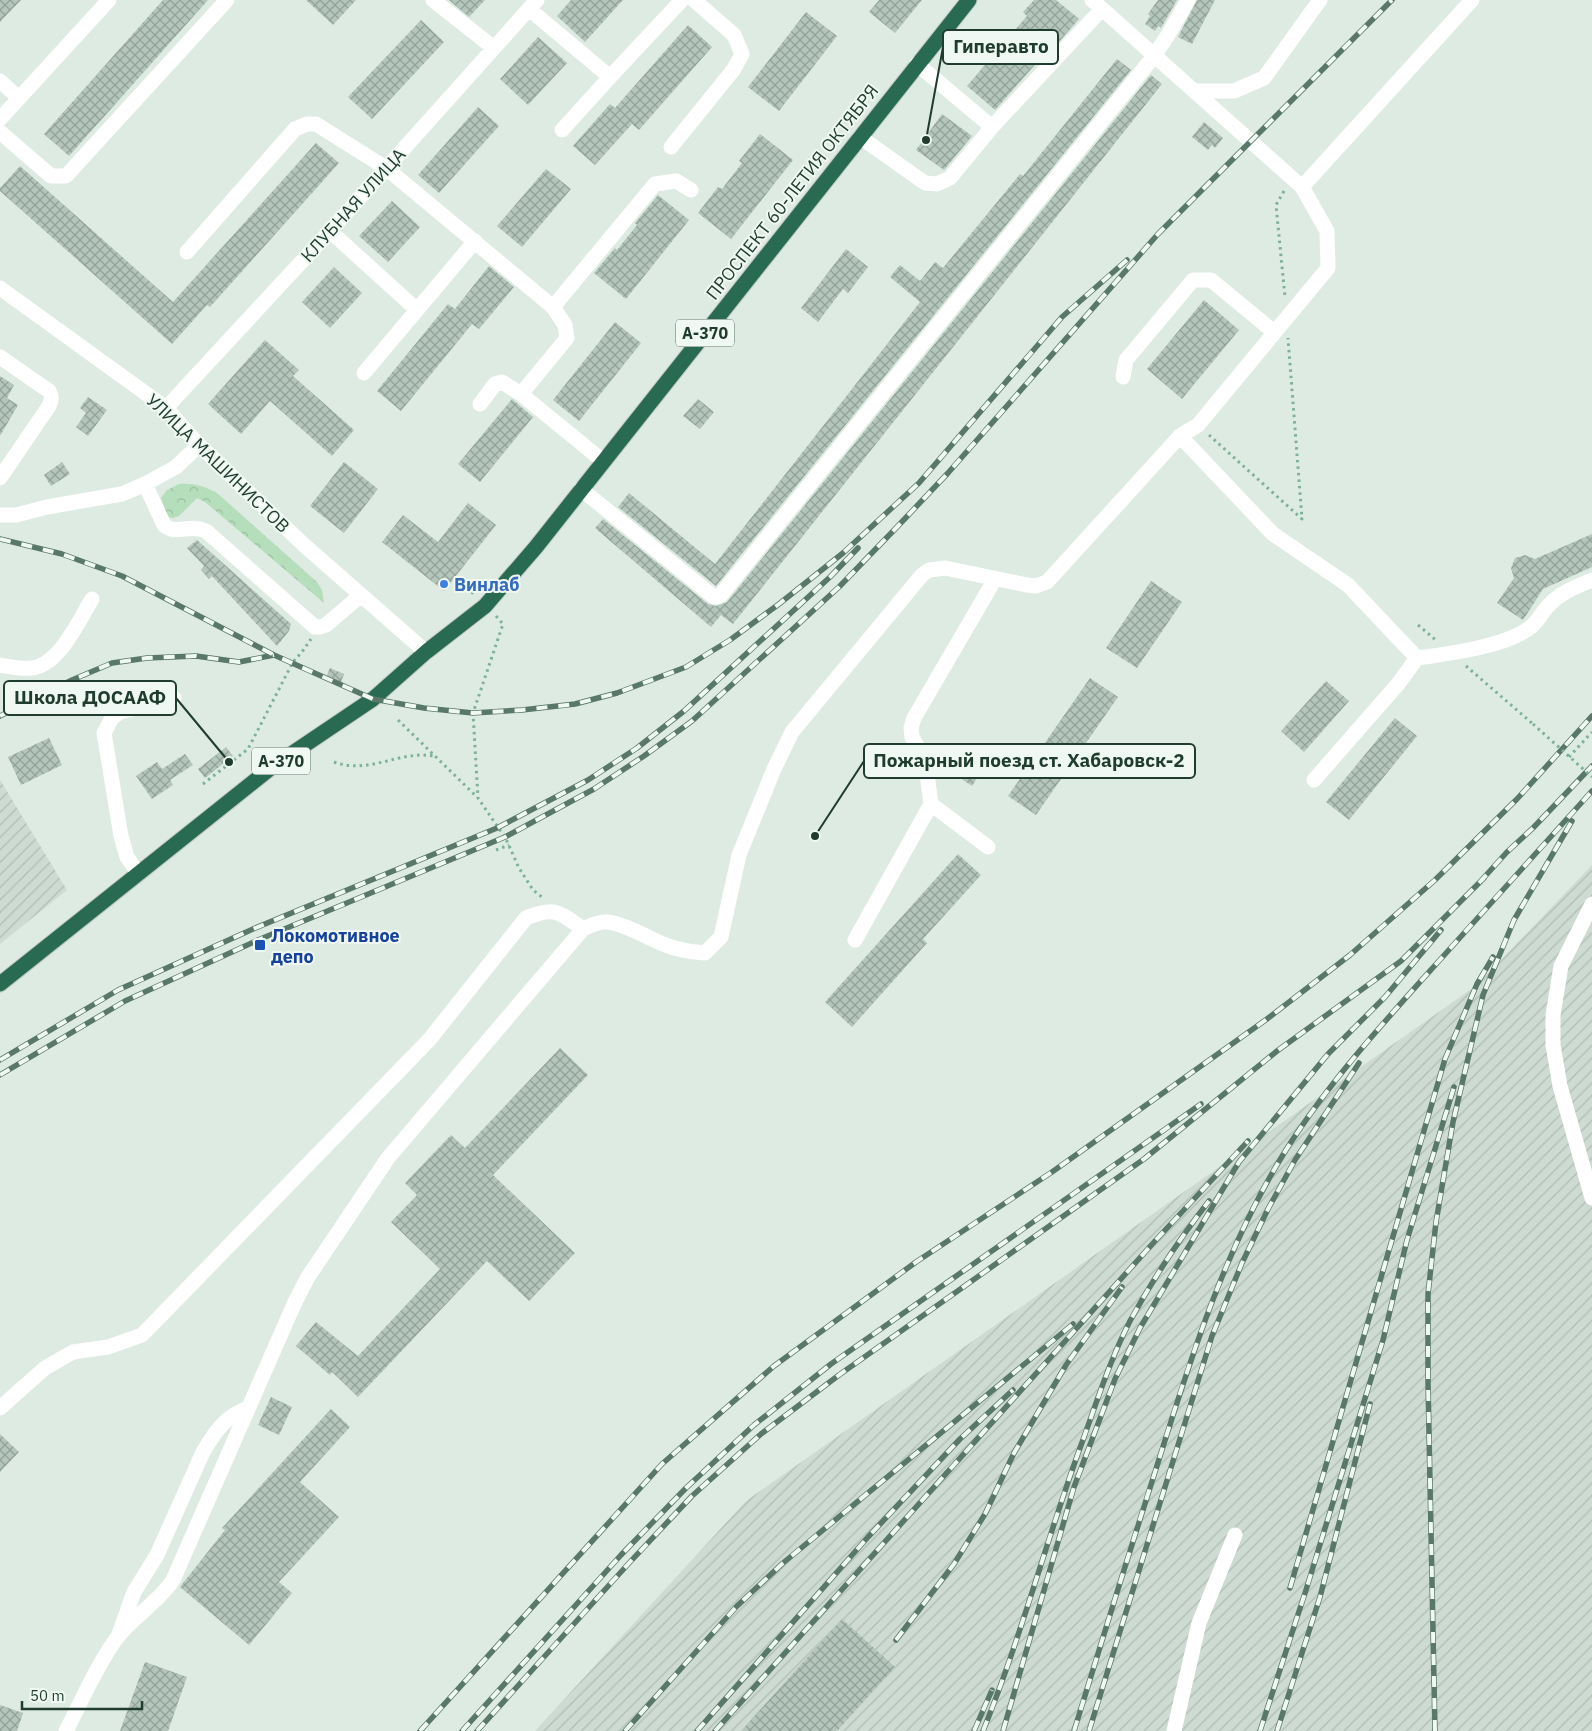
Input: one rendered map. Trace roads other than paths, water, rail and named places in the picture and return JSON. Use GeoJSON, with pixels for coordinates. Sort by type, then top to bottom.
{"type":"FeatureCollection","features":[{"type":"Feature","properties":{"kind":"highway","name":"ПРОСПЕКТ 60-ЛЕТИЯ ОКТЯБРЯ"},"geometry":{"type":"LineString","coordinates":[[0,984],[272,767],[373,699],[426,652],[485,606],[536,547],[968,0]]}},
{"type":"Feature","properties":{"kind":"street"},"geometry":{"type":"LineString","coordinates":[[0,119],[109,0]]}},
{"type":"Feature","properties":{"kind":"street"},"geometry":{"type":"LineString","coordinates":[[0,132],[51,176],[66,176],[227,0]]}},
{"type":"Feature","properties":{"kind":"street"},"geometry":{"type":"LineString","coordinates":[[433,0],[494,48]]}},
{"type":"Feature","properties":{"kind":"street"},"geometry":{"type":"LineString","coordinates":[[562,130],[682,0]]}},
{"type":"Feature","properties":{"kind":"street"},"geometry":{"type":"LineString","coordinates":[[671,147],[734,69],[742,54],[734,35],[694,0]]}},
{"type":"Feature","properties":{"kind":"street"},"geometry":{"type":"LineString","coordinates":[[582,489],[714,597],[720,596],[1154,56],[1188,0]]}},
{"type":"Feature","properties":{"kind":"street"},"geometry":{"type":"LineString","coordinates":[[1194,91],[1234,90],[1264,78],[1320,0]]}},
{"type":"Feature","properties":{"kind":"street"},"geometry":{"type":"LineString","coordinates":[[1296,182],[1472,0]]}},
{"type":"Feature","properties":{"kind":"street"},"geometry":{"type":"LineString","coordinates":[[533,5],[610,77]]}},
{"type":"Feature","properties":{"kind":"street","name":"КЛУБНАЯ УЛИЦА"},"geometry":{"type":"LineString","coordinates":[[166,408],[330,231],[533,5]]}},
{"type":"Feature","properties":{"kind":"street"},"geometry":{"type":"LineString","coordinates":[[117,1637],[162,1594],[173,1580],[301,1289],[388,1158],[583,929],[606,921],[674,948],[705,953],[721,937],[739,855],[774,769],[792,732],[922,575],[929,570],[945,568],[1036,586],[1047,582],[1180,436],[1198,425],[1328,268],[1327,231],[1296,182],[1097,5],[950,178],[937,184],[925,183],[860,137]]}},
{"type":"Feature","properties":{"kind":"street"},"geometry":{"type":"LineString","coordinates":[[917,64],[992,127]]}},
{"type":"Feature","properties":{"kind":"street"},"geometry":{"type":"LineString","coordinates":[[0,81],[19,98]]}},
{"type":"Feature","properties":{"kind":"street"},"geometry":{"type":"LineString","coordinates":[[188,252],[295,129],[307,124],[316,124],[386,168],[553,307],[565,325],[567,338],[521,394]]}},
{"type":"Feature","properties":{"kind":"street"},"geometry":{"type":"LineString","coordinates":[[553,307],[655,184],[676,181],[691,190]]}},
{"type":"Feature","properties":{"kind":"street"},"geometry":{"type":"LineString","coordinates":[[330,231],[417,310]]}},
{"type":"Feature","properties":{"kind":"street"},"geometry":{"type":"LineString","coordinates":[[364,373],[475,242]]}},
{"type":"Feature","properties":{"kind":"street"},"geometry":{"type":"LineString","coordinates":[[1123,377],[1126,360],[1193,280],[1211,280],[1274,332]]}},
{"type":"Feature","properties":{"kind":"street","name":"УЛИЦА МАШИНИСТОВ"},"geometry":{"type":"LineString","coordinates":[[2,295],[166,408],[199,445],[304,545],[426,652]]}},
{"type":"Feature","properties":{"kind":"street"},"geometry":{"type":"LineString","coordinates":[[0,357],[49,391],[52,396],[49,406],[0,478]]}},
{"type":"Feature","properties":{"kind":"street"},"geometry":{"type":"LineString","coordinates":[[480,404],[495,384],[502,382],[521,394],[603,461]]}},
{"type":"Feature","properties":{"kind":"street"},"geometry":{"type":"LineString","coordinates":[[1180,436],[1273,534],[1348,585],[1417,658]]}},
{"type":"Feature","properties":{"kind":"street"},"geometry":{"type":"LineString","coordinates":[[0,515],[16,515],[47,507],[122,494],[176,467],[199,445]]}},
{"type":"Feature","properties":{"kind":"street"},"geometry":{"type":"LineString","coordinates":[[145,484],[164,525],[168,529],[192,527],[206,531],[315,627],[326,625],[361,595]]}},
{"type":"Feature","properties":{"kind":"street"},"geometry":{"type":"LineString","coordinates":[[855,940],[931,804],[926,767],[912,736],[911,728],[914,718],[995,579]]}},
{"type":"Feature","properties":{"kind":"street"},"geometry":{"type":"LineString","coordinates":[[1314,780],[1398,684],[1417,658],[1453,654],[1511,638],[1532,626],[1549,604],[1560,594],[1592,580]]}},
{"type":"Feature","properties":{"kind":"street"},"geometry":{"type":"LineString","coordinates":[[0,665],[33,668],[45,663],[58,654],[92,599]]}},
{"type":"Feature","properties":{"kind":"street"},"geometry":{"type":"LineString","coordinates":[[138,873],[127,857],[121,836],[104,733],[112,718],[120,712],[174,698]]}},
{"type":"Feature","properties":{"kind":"street"},"geometry":{"type":"LineString","coordinates":[[931,804],[988,846]]}},
{"type":"Feature","properties":{"kind":"street"},"geometry":{"type":"LineString","coordinates":[[1592,904],[1562,966],[1553,1016],[1552,1045],[1560,1086],[1588,1170],[1592,1198]]}},
{"type":"Feature","properties":{"kind":"street"},"geometry":{"type":"LineString","coordinates":[[0,1408],[45,1368],[72,1352],[108,1348],[142,1335],[429,1040],[526,918],[545,910],[564,914],[583,929]]}},
{"type":"Feature","properties":{"kind":"street"},"geometry":{"type":"LineString","coordinates":[[66,1731],[92,1679],[117,1637],[134,1592],[157,1555],[203,1452],[234,1413],[248,1408]]}},
{"type":"Feature","properties":{"kind":"street"},"geometry":{"type":"LineString","coordinates":[[1174,1731],[1199,1623],[1235,1535]]}},
{"type":"Feature","properties":{"kind":"railway"},"geometry":{"type":"LineString","coordinates":[[0,1075],[125,1001],[258,940],[505,837],[594,789],[692,721],[839,587],[948,473],[1158,234],[1392,0]]}},
{"type":"Feature","properties":{"kind":"railway"},"geometry":{"type":"LineString","coordinates":[[0,539],[62,554],[122,576],[274,655],[373,699],[424,708],[473,713],[575,704],[617,693],[686,667],[730,640],[843,553],[919,483],[1062,317],[1127,260]]}},
{"type":"Feature","properties":{"kind":"railway"},"geometry":{"type":"LineString","coordinates":[[0,1060],[118,990],[253,929],[497,828],[588,780],[637,748],[684,711],[830,577],[858,548]]}},
{"type":"Feature","properties":{"kind":"railway"},"geometry":{"type":"LineString","coordinates":[[0,716],[72,680],[112,663],[147,658],[196,656],[239,662],[274,655]]}},
{"type":"Feature","properties":{"kind":"railway"},"geometry":{"type":"LineString","coordinates":[[420,1731],[662,1464],[774,1366],[916,1262],[1052,1172],[1267,1019],[1350,955],[1435,880],[1517,799],[1592,716]]}},
{"type":"Feature","properties":{"kind":"railway"},"geometry":{"type":"LineString","coordinates":[[1479,883],[1592,766]]}},
{"type":"Feature","properties":{"kind":"railway"},"geometry":{"type":"LineString","coordinates":[[1074,1731],[1196,1346],[1227,1265],[1264,1187],[1286,1150],[1320,1100],[1358,1053],[1592,791]]}},
{"type":"Feature","properties":{"kind":"railway"},"geometry":{"type":"LineString","coordinates":[[1435,1731],[1428,1294],[1436,1222],[1453,1122],[1483,995],[1514,920],[1572,821]]}},
{"type":"Feature","properties":{"kind":"railway"},"geometry":{"type":"LineString","coordinates":[[477,1731],[692,1496],[761,1434],[839,1375],[1144,1159],[1277,1051],[1401,961],[1484,878]]}},
{"type":"Feature","properties":{"kind":"railway"},"geometry":{"type":"LineString","coordinates":[[1003,1731],[1074,1487],[1115,1379],[1140,1328],[1239,1162],[1328,1054],[1385,997],[1441,930]]}},
{"type":"Feature","properties":{"kind":"railway"},"geometry":{"type":"LineString","coordinates":[[1290,1588],[1445,1059],[1477,984],[1493,957]]}},
{"type":"Feature","properties":{"kind":"railway"},"geometry":{"type":"LineString","coordinates":[[1089,1731],[1212,1336],[1242,1263],[1268,1209],[1295,1160],[1359,1063]]}},
{"type":"Feature","properties":{"kind":"railway"},"geometry":{"type":"LineString","coordinates":[[1260,1731],[1306,1590],[1383,1340],[1407,1240],[1454,1087]]}},
{"type":"Feature","properties":{"kind":"railway"},"geometry":{"type":"LineString","coordinates":[[462,1731],[621,1555],[686,1488],[754,1425],[831,1364],[1201,1104]]}},
{"type":"Feature","properties":{"kind":"railway"},"geometry":{"type":"LineString","coordinates":[[715,1731],[1155,1241],[1248,1141]]}},
{"type":"Feature","properties":{"kind":"railway"},"geometry":{"type":"LineString","coordinates":[[983,1731],[1010,1658],[1071,1474],[1117,1349],[1130,1321],[1157,1274],[1209,1201]]}},
{"type":"Feature","properties":{"kind":"railway"},"geometry":{"type":"LineString","coordinates":[[896,1640],[954,1564],[985,1514],[1014,1453],[1066,1365],[1122,1287]]}},
{"type":"Feature","properties":{"kind":"railway"},"geometry":{"type":"LineString","coordinates":[[625,1731],[737,1606],[783,1563],[1073,1324]]}},
{"type":"Feature","properties":{"kind":"railway"},"geometry":{"type":"LineString","coordinates":[[697,1731],[868,1537],[960,1439],[1013,1390]]}},
{"type":"Feature","properties":{"kind":"railway"},"geometry":{"type":"LineString","coordinates":[[1277,1731],[1320,1597],[1370,1404]]}},
{"type":"Feature","properties":{"kind":"railway"},"geometry":{"type":"LineString","coordinates":[[974,1731],[992,1690]]}},
{"type":"Feature","properties":{"kind":"place","name":"Гиперавто"},"geometry":{"type":"Point","coordinates":[926,140]}},
{"type":"Feature","properties":{"kind":"place","name":"Винлаб"},"geometry":{"type":"Point","coordinates":[444,584]}},
{"type":"Feature","properties":{"kind":"place","name":"Школа ДОСААФ"},"geometry":{"type":"Point","coordinates":[229,762]}},
{"type":"Feature","properties":{"kind":"place","name":"Пожарный поезд ст. Хабаровск-2"},"geometry":{"type":"Point","coordinates":[815,836]}},
{"type":"Feature","properties":{"kind":"place","name":"Локомотивное депо"},"geometry":{"type":"Point","coordinates":[260,945]}}]}
